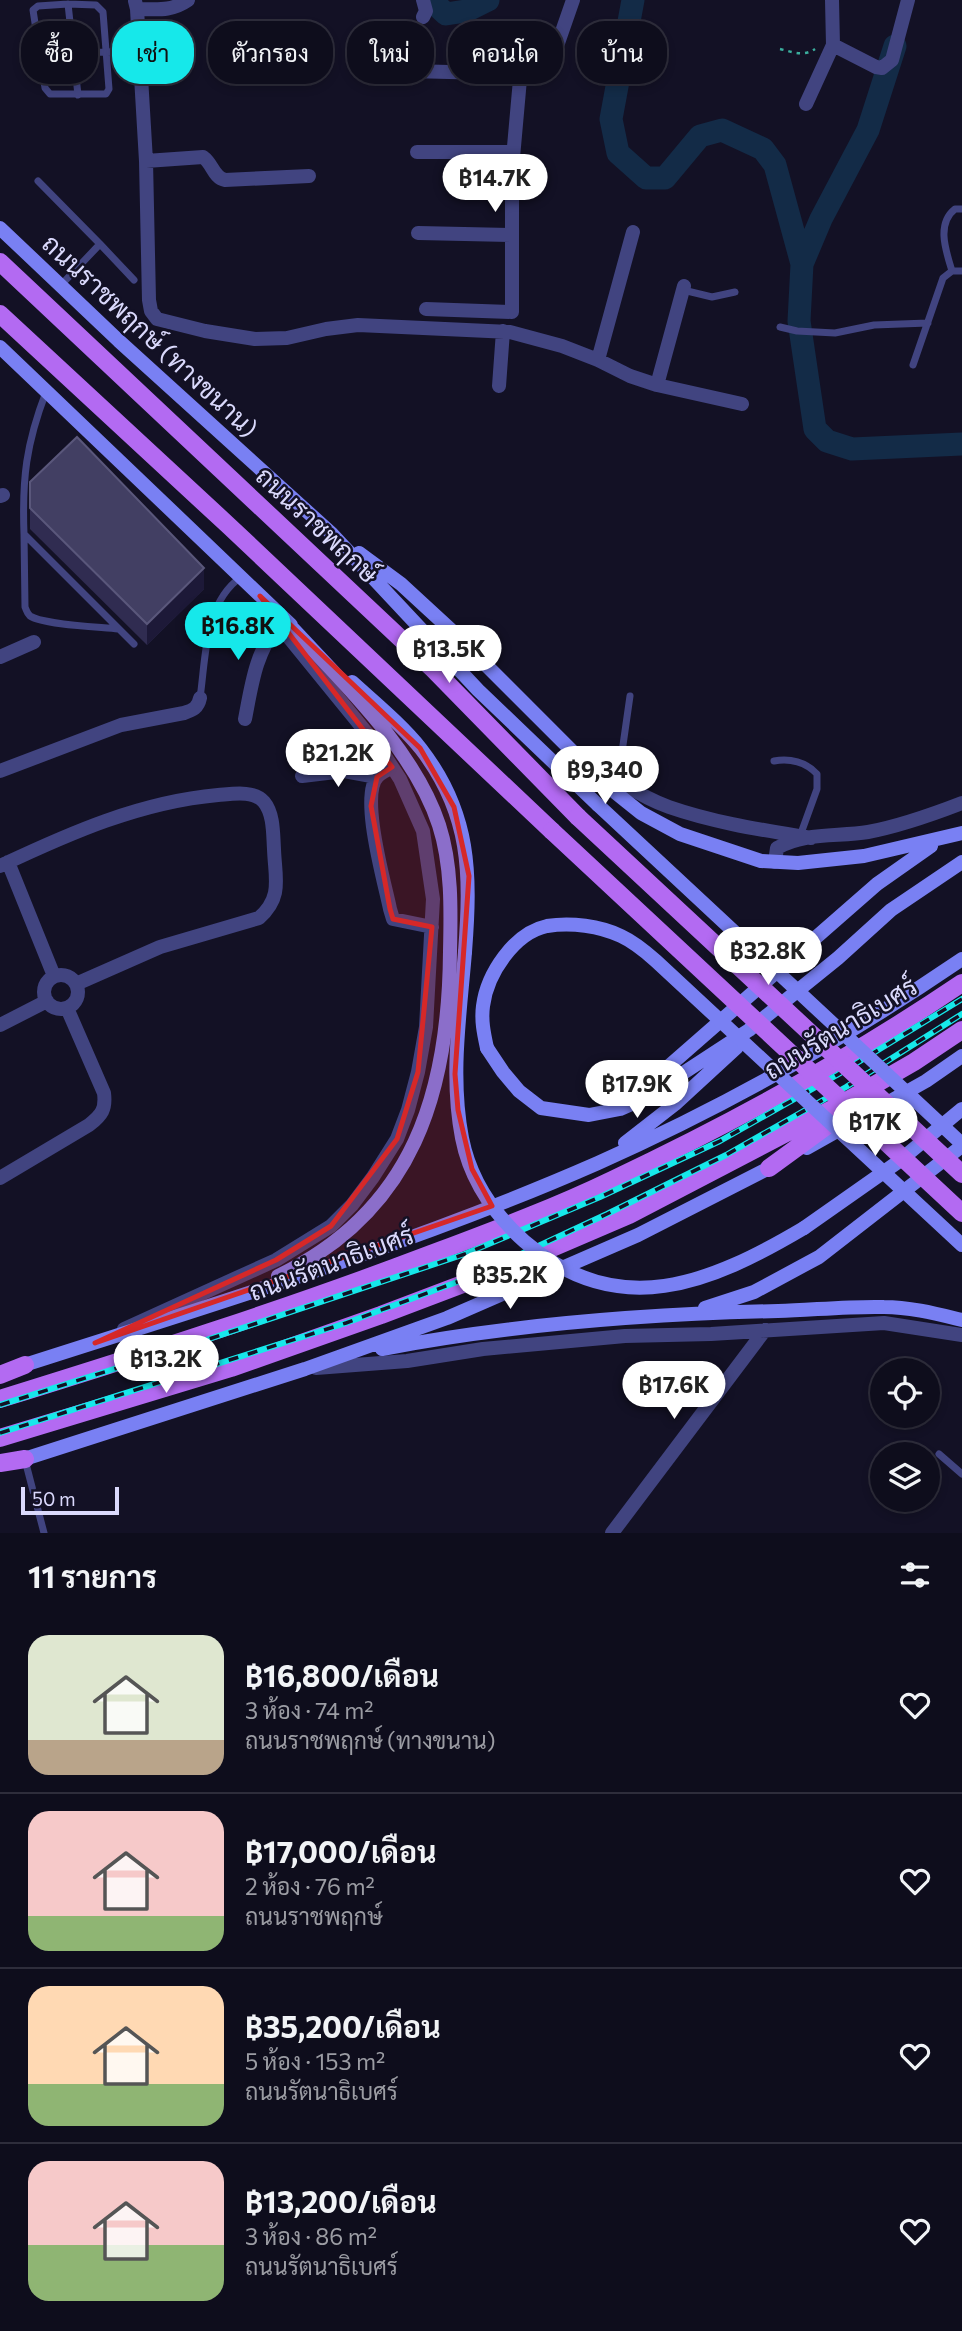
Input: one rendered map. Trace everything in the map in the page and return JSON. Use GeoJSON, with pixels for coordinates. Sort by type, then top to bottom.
{"type":"FeatureCollection","features":[{"type":"Feature","properties":{"kind":"main road","name":"ถนนราชพฤกษ์ (ทางขนาน)"},"geometry":{"type":"LineString","coordinates":[[0,228],[332,534]]}},
{"type":"Feature","properties":{"kind":"main road","name":"ถนนราชพฤกษ์"},"geometry":{"type":"LineString","coordinates":[[0,262],[433,669],[578,817],[962,1174]]}},
{"type":"Feature","properties":{"kind":"main road"},"geometry":{"type":"LineString","coordinates":[[0,314],[962,1213]]}},
{"type":"Feature","properties":{"kind":"main road"},"geometry":{"type":"LineString","coordinates":[[0,347],[46,391],[87,440],[260,596],[398,748],[439,825],[446,860],[451,913],[450,991],[441,1063],[419,1136],[408,1160],[389,1188],[346,1233],[285,1272],[220,1304]]}},
{"type":"Feature","properties":{"kind":"main road"},"geometry":{"type":"LineString","coordinates":[[332,534],[401,584],[451,630],[606,785],[640,813],[680,834],[750,858],[798,863],[864,856],[962,834]]}},
{"type":"Feature","properties":{"kind":"main road"},"geometry":{"type":"LineString","coordinates":[[332,534],[478,690],[598,806],[962,1145],[819,1257],[754,1292],[683,1314]]}},
{"type":"Feature","properties":{"kind":"main road"},"geometry":{"type":"LineString","coordinates":[[281,621],[398,724],[420,748],[439,776],[454,807],[469,876],[455,1074],[463,1140],[471,1169],[485,1195],[499,1216],[531,1247],[573,1274],[595,1282],[653,1288],[691,1281],[729,1269],[804,1228],[962,1115]]}},
{"type":"Feature","properties":{"kind":"main road"},"geometry":{"type":"LineString","coordinates":[[589,1115],[653,1080],[877,884],[941,839]]}},
{"type":"Feature","properties":{"kind":"main road"},"geometry":{"type":"LineString","coordinates":[[599,1163],[675,1104],[891,909],[962,862]]}},
{"type":"Feature","properties":{"kind":"main road"},"geometry":{"type":"LineString","coordinates":[[790,998],[750,1030],[645,1098],[620,1109],[589,1115],[541,1108],[519,1091],[487,1048],[482,1025],[483,1003],[490,981],[503,956],[523,939],[545,927],[572,925],[598,928],[622,936],[656,961],[962,1245]]}},
{"type":"Feature","properties":{"kind":"main road","name":"ถนนรัตนาธิเบศร์"},"geometry":{"type":"LineString","coordinates":[[25,1365],[220,1304],[477,1213],[599,1163],[794,1064],[962,959]]}},
{"type":"Feature","properties":{"kind":"main road","name":"ถนนรัตนาธิเบศร์"},"geometry":{"type":"LineString","coordinates":[[0,1399],[214,1332],[355,1283],[495,1230],[612,1181],[816,1074],[892,1030],[962,983]]}},
{"type":"Feature","properties":{"kind":"main road"},"geometry":{"type":"LineString","coordinates":[[769,1168],[962,1030]]}},
{"type":"Feature","properties":{"kind":"main road"},"geometry":{"type":"LineString","coordinates":[[0,1465],[305,1369],[447,1318],[638,1235],[769,1168],[914,1087],[962,1056]]}},
{"type":"Feature","properties":{"kind":"main road"},"geometry":{"type":"LineString","coordinates":[[0,1438],[231,1367],[381,1315],[510,1266],[629,1215],[825,1113],[914,1062]]}},
{"type":"Feature","properties":{"kind":"main road"},"geometry":{"type":"LineString","coordinates":[[929,1138],[962,1109]]}},
{"type":"Feature","properties":{"kind":"main road"},"geometry":{"type":"LineString","coordinates":[[343,1356],[445,1337],[533,1326],[683,1314],[884,1307],[929,1312],[962,1320]]}},
{"type":"Feature","properties":{"kind":"main road"},"geometry":{"type":"LineString","coordinates":[[0,1374],[25,1365]]}},
{"type":"Feature","properties":{"kind":"street"},"geometry":{"type":"LineString","coordinates":[[136,5],[174,9],[188,0]]}},
{"type":"Feature","properties":{"kind":"street"},"geometry":{"type":"LineString","coordinates":[[423,0],[426,11],[423,17]]}},
{"type":"Feature","properties":{"kind":"street"},"geometry":{"type":"LineString","coordinates":[[563,29],[573,0]]}},
{"type":"Feature","properties":{"kind":"street"},"geometry":{"type":"LineString","coordinates":[[806,104],[833,42],[832,0]]}},
{"type":"Feature","properties":{"kind":"street"},"geometry":{"type":"LineString","coordinates":[[833,42],[876,67],[888,65],[892,60],[908,0]]}},
{"type":"Feature","properties":{"kind":"street"},"geometry":{"type":"LineString","coordinates":[[141,84],[149,300],[151,311],[157,319],[205,331],[255,339],[296,337],[326,329],[358,325],[507,332],[562,346],[657,385],[742,404]]}},
{"type":"Feature","properties":{"kind":"street"},"geometry":{"type":"LineString","coordinates":[[499,386],[512,312],[515,84]]}},
{"type":"Feature","properties":{"kind":"street"},"geometry":{"type":"LineString","coordinates":[[417,152],[513,152]]}},
{"type":"Feature","properties":{"kind":"street"},"geometry":{"type":"LineString","coordinates":[[146,161],[203,157],[211,164],[218,177],[225,180],[309,176]]}},
{"type":"Feature","properties":{"kind":"street"},"geometry":{"type":"LineString","coordinates":[[598,360],[633,232]]}},
{"type":"Feature","properties":{"kind":"street"},"geometry":{"type":"LineString","coordinates":[[418,233],[512,235]]}},
{"type":"Feature","properties":{"kind":"street"},"geometry":{"type":"LineString","coordinates":[[657,385],[684,288]]}},
{"type":"Feature","properties":{"kind":"street"},"geometry":{"type":"LineString","coordinates":[[426,309],[512,312]]}},
{"type":"Feature","properties":{"kind":"street"},"geometry":{"type":"LineString","coordinates":[[95,1343],[276,1260],[331,1226],[352,1205],[397,1139],[418,1072],[426,1027],[433,900],[423,831],[411,802],[392,767],[365,729],[281,621],[269,635],[255,665],[246,719]]}},
{"type":"Feature","properties":{"kind":"street"},"geometry":{"type":"LineString","coordinates":[[0,657],[34,642]]}},
{"type":"Feature","properties":{"kind":"street"},"geometry":{"type":"LineString","coordinates":[[0,771],[121,724],[184,713],[194,709],[200,698]]}},
{"type":"Feature","properties":{"kind":"street"},"geometry":{"type":"LineString","coordinates":[[545,725],[618,781],[666,806],[713,820],[806,837]]}},
{"type":"Feature","properties":{"kind":"street"},"geometry":{"type":"LineString","coordinates":[[302,776],[344,771],[377,776],[392,767]]}},
{"type":"Feature","properties":{"kind":"street"},"geometry":{"type":"LineString","coordinates":[[377,776],[372,797],[372,828],[393,919],[432,927]]}},
{"type":"Feature","properties":{"kind":"street"},"geometry":{"type":"LineString","coordinates":[[54,976],[4,864],[83,828],[142,808],[188,798],[235,794],[255,796],[264,803],[271,817],[273,834],[275,897],[269,909],[259,918],[160,947],[76,984]]}},
{"type":"Feature","properties":{"kind":"street"},"geometry":{"type":"LineString","coordinates":[[775,862],[777,848],[789,841],[867,832],[908,822],[962,803]]}},
{"type":"Feature","properties":{"kind":"street"},"geometry":{"type":"LineString","coordinates":[[54,976],[66,976],[76,984],[78,995],[72,1005],[66,1008],[57,1009],[44,995],[46,984],[54,976]]}},
{"type":"Feature","properties":{"kind":"street"},"geometry":{"type":"LineString","coordinates":[[0,1025],[47,1000]]}},
{"type":"Feature","properties":{"kind":"street"},"geometry":{"type":"LineString","coordinates":[[0,1178],[89,1125],[100,1117],[106,1107],[104,1093],[66,1008]]}},
{"type":"Feature","properties":{"kind":"street"},"geometry":{"type":"LineString","coordinates":[[305,1369],[407,1361],[483,1349],[625,1336],[884,1323],[962,1335]]}},
{"type":"Feature","properties":{"kind":"street"},"geometry":{"type":"LineString","coordinates":[[612,1533],[765,1330]]}},
{"type":"Feature","properties":{"kind":"lane"},"geometry":{"type":"LineString","coordinates":[[68,4],[70,21]]}},
{"type":"Feature","properties":{"kind":"lane"},"geometry":{"type":"LineString","coordinates":[[35,21],[34,7],[96,5],[100,7],[107,52],[106,94],[47,92],[44,84]]}},
{"type":"Feature","properties":{"kind":"lane"},"geometry":{"type":"LineString","coordinates":[[98,52],[112,52]]}},
{"type":"Feature","properties":{"kind":"lane"},"geometry":{"type":"LineString","coordinates":[[77,84],[78,95]]}},
{"type":"Feature","properties":{"kind":"lane"},"geometry":{"type":"LineString","coordinates":[[38,181],[135,280]]}},
{"type":"Feature","properties":{"kind":"lane"},"geometry":{"type":"LineString","coordinates":[[952,271],[944,230],[951,212],[962,209]]}},
{"type":"Feature","properties":{"kind":"lane"},"geometry":{"type":"LineString","coordinates":[[61,285],[100,244]]}},
{"type":"Feature","properties":{"kind":"lane"},"geometry":{"type":"LineString","coordinates":[[913,365],[943,278],[952,271],[962,271]]}},
{"type":"Feature","properties":{"kind":"lane"},"geometry":{"type":"LineString","coordinates":[[684,288],[712,297],[735,292]]}},
{"type":"Feature","properties":{"kind":"lane"},"geometry":{"type":"LineString","coordinates":[[780,327],[829,333],[874,325],[928,323]]}},
{"type":"Feature","properties":{"kind":"lane"},"geometry":{"type":"LineString","coordinates":[[46,391],[29,444],[23,474],[25,607],[30,615],[36,618],[118,629]]}},
{"type":"Feature","properties":{"kind":"lane"},"geometry":{"type":"LineString","coordinates":[[23,501],[33,492]]}},
{"type":"Feature","properties":{"kind":"lane"},"geometry":{"type":"LineString","coordinates":[[24,534],[134,644]]}},
{"type":"Feature","properties":{"kind":"lane"},"geometry":{"type":"LineString","coordinates":[[200,698],[214,613],[228,586],[241,577]]}},
{"type":"Feature","properties":{"kind":"lane"},"geometry":{"type":"LineString","coordinates":[[618,781],[630,696]]}},
{"type":"Feature","properties":{"kind":"lane"},"geometry":{"type":"LineString","coordinates":[[774,761],[795,761],[810,767],[817,774],[817,789],[806,837]]}},
{"type":"Feature","properties":{"kind":"lane"},"geometry":{"type":"LineString","coordinates":[[940,1455],[962,1474]]}},
{"type":"Feature","properties":{"kind":"lane"},"geometry":{"type":"LineString","coordinates":[[24,1459],[44,1533]]}},
{"type":"Feature","properties":{"kind":"path"},"geometry":{"type":"LineString","coordinates":[[780,49],[807,54],[833,42]]}},
{"type":"Feature","properties":{"kind":"highlighted area"},"geometry":{"type":"Polygon","coordinates":[[[260,596],[420,748],[454,807],[469,876],[455,1074],[458,1110],[472,1169],[492,1206],[95,1343],[276,1260],[331,1226],[397,1139],[418,1072],[432,927],[393,919],[390,909],[371,806],[377,777],[392,767],[260,596]]]}},
{"type":"Feature","properties":{"kind":"building"},"geometry":{"type":"Polygon","coordinates":[[[77,437],[204,568],[147,624],[30,508],[30,482],[77,437]]]}},
{"type":"Feature","properties":{"kind":"waterway"},"geometry":{"type":"LineString","coordinates":[[431,0],[446,14],[466,11],[488,0]]}},
{"type":"Feature","properties":{"kind":"waterway"},"geometry":{"type":"LineString","coordinates":[[633,0],[611,119],[618,153],[646,178],[665,178],[700,136],[722,130],[763,149],[775,165],[802,264]]}},
{"type":"Feature","properties":{"kind":"waterway"},"geometry":{"type":"LineString","coordinates":[[895,46],[868,130],[821,219],[802,264],[799,321],[815,429],[827,441],[852,449],[962,444]]}},
{"type":"Feature","properties":{"kind":"railway"},"geometry":{"type":"LineString","coordinates":[[0,1405],[465,1254],[600,1197],[720,1141],[837,1075],[962,999]]}},
{"type":"Feature","properties":{"kind":"railway"},"geometry":{"type":"LineString","coordinates":[[0,1433],[346,1323],[476,1275],[726,1155],[846,1087],[962,1014]]}}]}
